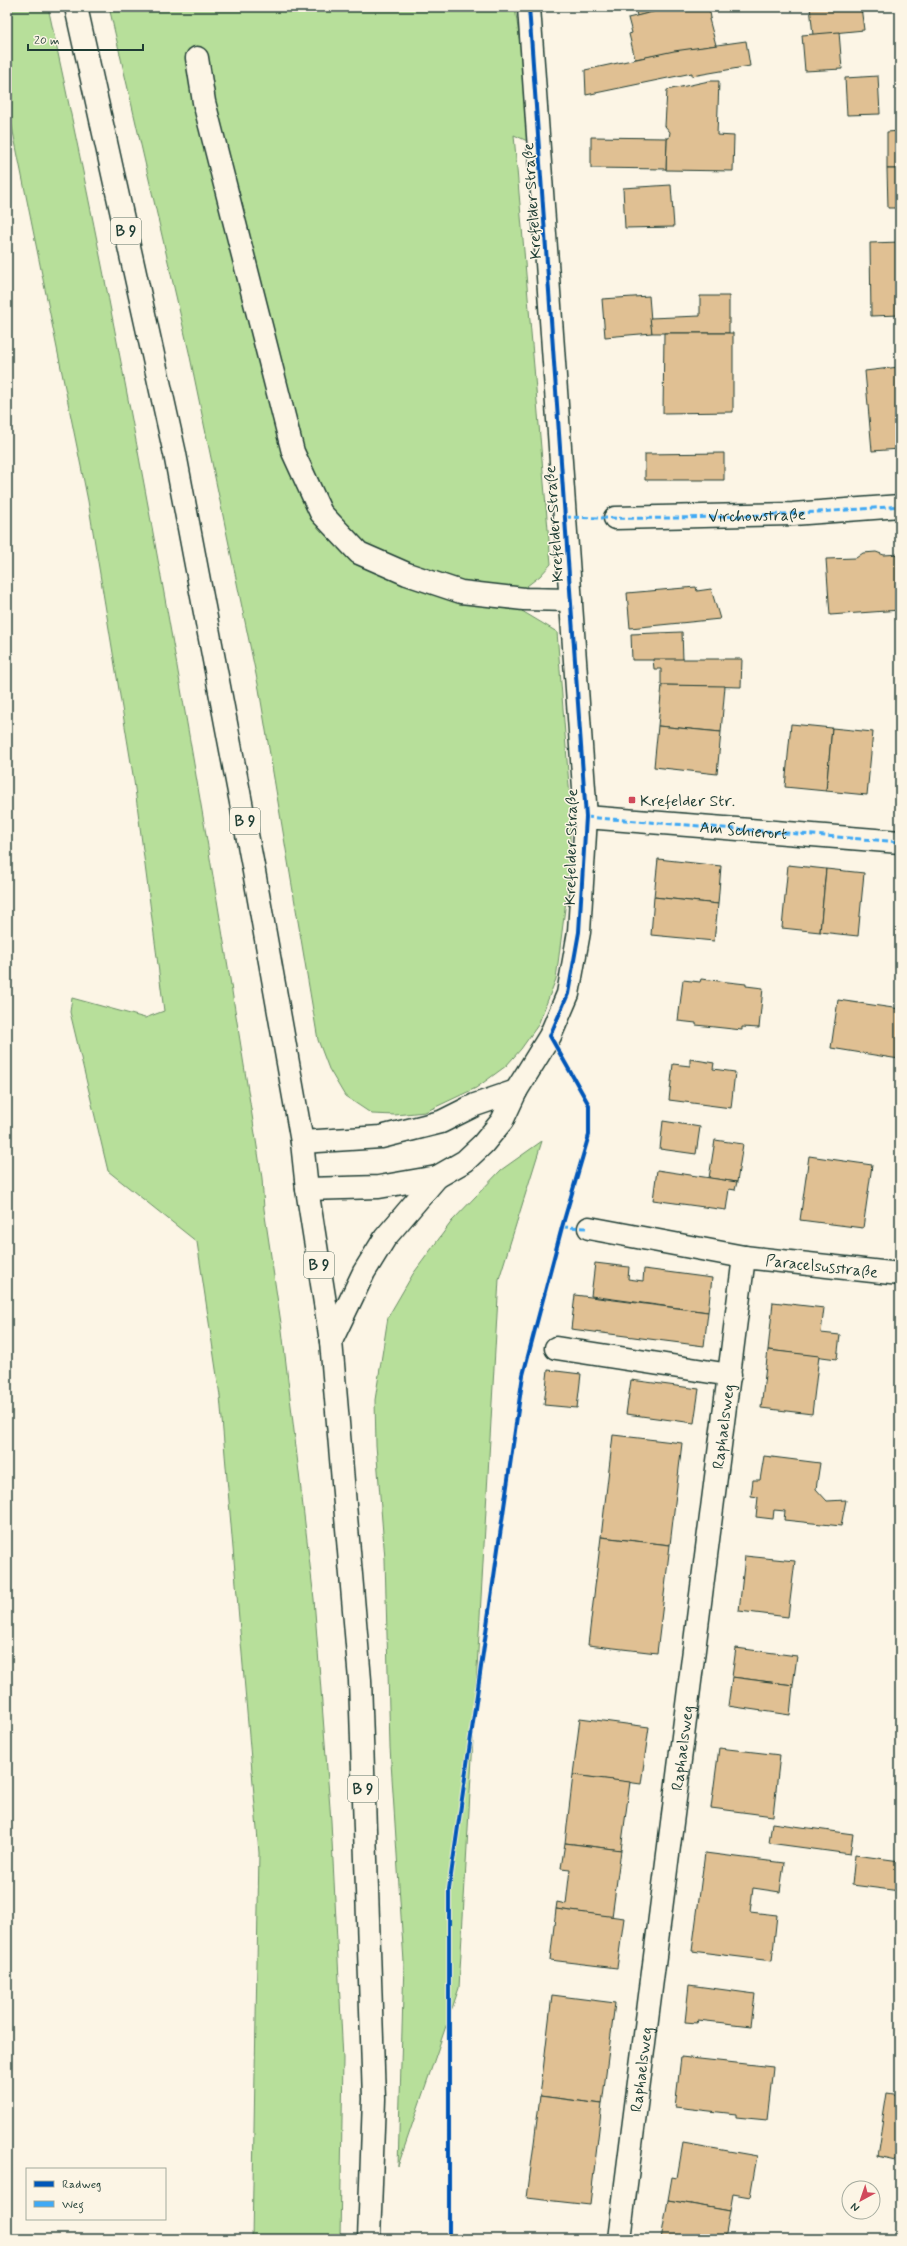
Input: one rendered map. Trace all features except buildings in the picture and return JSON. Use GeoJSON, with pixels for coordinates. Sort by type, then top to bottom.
{"type":"FeatureCollection","features":[{"type":"Feature","properties":{"kind":"main road","name":"B 9"},"geometry":{"type":"LineString","coordinates":[[76,7],[175,454],[253,866],[302,1142],[307,1189],[331,1341],[360,1680],[374,2099],[369,2239]]}},
{"type":"Feature","properties":{"kind":"main road","name":"Krefelder Straße"},"geometry":{"type":"LineString","coordinates":[[437,1177],[465,1161],[483,1144],[502,1121],[516,1091],[550,1036],[568,994],[579,932],[586,818],[529,7]]}},
{"type":"Feature","properties":{"kind":"main road"},"geometry":{"type":"LineString","coordinates":[[197,58],[204,102],[293,452],[321,512],[359,553],[408,574],[461,592],[524,599],[571,600]]}},
{"type":"Feature","properties":{"kind":"main road","name":"Virchowstraße"},"geometry":{"type":"LineString","coordinates":[[615,518],[793,514],[900,506]]}},
{"type":"Feature","properties":{"kind":"main road","name":"Am Schierort"},"geometry":{"type":"LineString","coordinates":[[586,818],[900,842]]}},
{"type":"Feature","properties":{"kind":"main road"},"geometry":{"type":"LineString","coordinates":[[302,1142],[381,1137],[441,1122],[475,1105],[516,1091]]}},
{"type":"Feature","properties":{"kind":"main road"},"geometry":{"type":"LineString","coordinates":[[307,1189],[379,1187],[437,1177]]}},
{"type":"Feature","properties":{"kind":"main road"},"geometry":{"type":"LineString","coordinates":[[331,1341],[364,1272],[385,1238],[437,1177]]}},
{"type":"Feature","properties":{"kind":"main road","name":"Paracelsusstraße"},"geometry":{"type":"LineString","coordinates":[[589,1228],[744,1257],[900,1274]]}},
{"type":"Feature","properties":{"kind":"main road","name":"Raphaelsweg"},"geometry":{"type":"LineString","coordinates":[[620,2239],[744,1257]]}},
{"type":"Feature","properties":{"kind":"main road"},"geometry":{"type":"LineString","coordinates":[[556,1348],[730,1375]]}},
{"type":"Feature","properties":{"kind":"green space"},"geometry":{"type":"Polygon","coordinates":[[[7,7],[48,7],[109,299],[164,591],[262,1178],[264,1209],[282,1330],[314,1599],[331,1821],[343,2059],[340,2239],[252,2239],[259,1853],[220,1396],[197,1242],[108,1171],[70,1012],[72,998],[145,1018],[164,1011],[134,781],[88,501],[7,102],[7,7]]]}},
{"type":"Feature","properties":{"kind":"green space"},"geometry":{"type":"Polygon","coordinates":[[[109,7],[515,7],[534,144],[514,135],[551,564],[540,576],[527,586],[516,603],[522,611],[557,632],[570,798],[570,869],[556,979],[538,1025],[521,1049],[506,1066],[476,1088],[425,1112],[395,1115],[372,1114],[345,1096],[329,1069],[318,1040],[259,689],[189,352],[109,7]]]}},
{"type":"Feature","properties":{"kind":"green space"},"geometry":{"type":"Polygon","coordinates":[[[542,1141],[499,1279],[459,1988],[398,2166],[404,1962],[390,1747],[385,1559],[376,1445],[375,1400],[388,1317],[413,1274],[452,1221],[501,1170],[542,1141]]]}},
{"type":"Feature","properties":{"kind":"marked path"},"geometry":{"type":"LineString","coordinates":[[565,517],[691,518],[900,506]]}},
{"type":"Feature","properties":{"kind":"marked path"},"geometry":{"type":"LineString","coordinates":[[586,817],[900,842]]}},
{"type":"Feature","properties":{"kind":"marked path"},"geometry":{"type":"LineString","coordinates":[[562,1227],[589,1228]]}},
{"type":"Feature","properties":{"kind":"cycle path"},"geometry":{"type":"LineString","coordinates":[[449,2239],[449,1889],[523,1375],[562,1227],[589,1135],[589,1105],[550,1036],[568,994],[579,932],[586,817],[529,7]]}},
{"type":"Feature","properties":{"kind":"place","name":"Krefelder Str."},"geometry":{"type":"Point","coordinates":[632,800]}}]}
